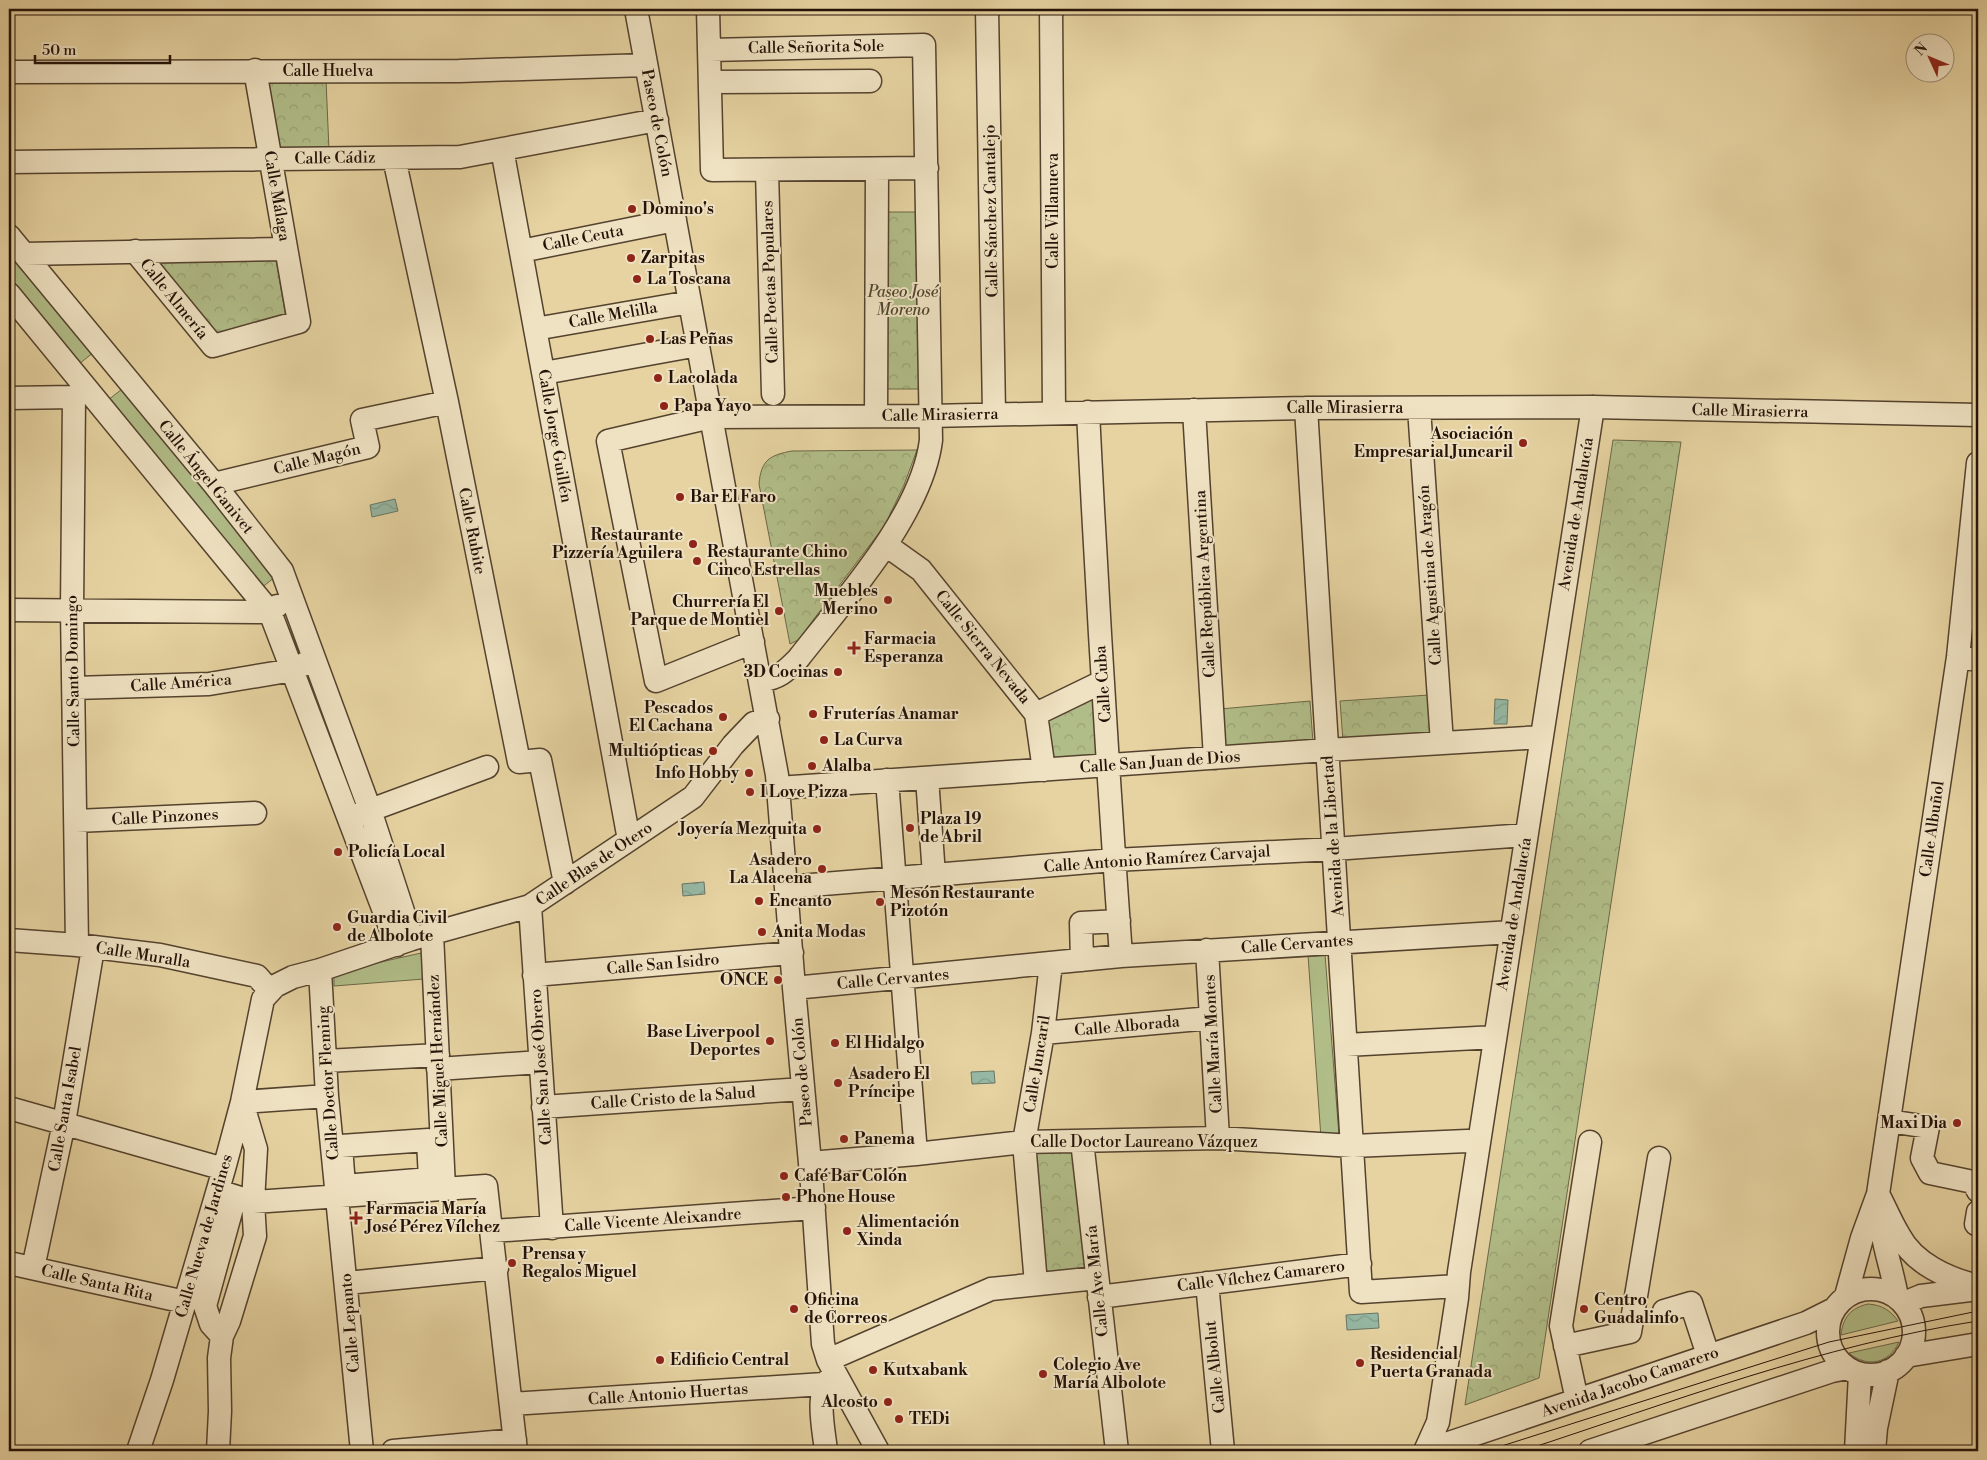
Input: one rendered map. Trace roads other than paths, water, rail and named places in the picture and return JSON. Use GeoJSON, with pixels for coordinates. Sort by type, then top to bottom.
{"type":"FeatureCollection","features":[{"type":"Feature","properties":{"kind":"street","name":"Paseo de Colón"},"geometry":{"type":"LineString","coordinates":[[636,9],[768,719],[778,788],[814,1208],[823,1344],[829,1373],[878,1451]]}},
{"type":"Feature","properties":{"kind":"street"},"geometry":{"type":"LineString","coordinates":[[708,9],[712,170],[927,168],[929,416],[931,440],[929,457],[909,506],[886,545],[798,659],[786,671],[774,678],[760,680]]}},
{"type":"Feature","properties":{"kind":"street","name":"Calle Sánchez Cantalejo"},"geometry":{"type":"LineString","coordinates":[[988,9],[994,413]]}},
{"type":"Feature","properties":{"kind":"street","name":"Calle Villanueva"},"geometry":{"type":"LineString","coordinates":[[1051,9],[1054,412]]}},
{"type":"Feature","properties":{"kind":"street","name":"Calle Señorita Sole"},"geometry":{"type":"LineString","coordinates":[[709,50],[924,45],[927,168]]}},
{"type":"Feature","properties":{"kind":"street","name":"Calle Huelva"},"geometry":{"type":"LineString","coordinates":[[9,72],[459,71],[646,65]]}},
{"type":"Feature","properties":{"kind":"street","name":"Calle Málaga"},"geometry":{"type":"LineString","coordinates":[[256,70],[299,322]]}},
{"type":"Feature","properties":{"kind":"street","name":"Calle Señorita Sole"},"geometry":{"type":"LineString","coordinates":[[710,82],[870,80]]}},
{"type":"Feature","properties":{"kind":"street","name":"Calle Cádiz"},"geometry":{"type":"LineString","coordinates":[[9,162],[460,157],[657,120]]}},
{"type":"Feature","properties":{"kind":"street","name":"Calle Jorge Guillén"},"geometry":{"type":"LineString","coordinates":[[502,149],[630,840]]}},
{"type":"Feature","properties":{"kind":"street","name":"Calle Rubite"},"geometry":{"type":"LineString","coordinates":[[394,158],[447,402],[519,762],[540,760],[565,883]]}},
{"type":"Feature","properties":{"kind":"street"},"geometry":{"type":"LineString","coordinates":[[876,416],[877,169]]}},
{"type":"Feature","properties":{"kind":"street","name":"Calle Poetas Populares"},"geometry":{"type":"LineString","coordinates":[[767,170],[773,394]]}},
{"type":"Feature","properties":{"kind":"street","name":"Calle Ceuta"},"geometry":{"type":"LineString","coordinates":[[521,251],[675,220]]}},
{"type":"Feature","properties":{"kind":"street","name":"Calle Ángel Ganivet"},"geometry":{"type":"LineString","coordinates":[[9,236],[214,484],[282,571],[370,810],[413,939]]}},
{"type":"Feature","properties":{"kind":"street","name":"Calle Almería"},"geometry":{"type":"LineString","coordinates":[[24,254],[286,249]]}},
{"type":"Feature","properties":{"kind":"street","name":"Calle Almería"},"geometry":{"type":"LineString","coordinates":[[135,251],[213,346],[299,322]]}},
{"type":"Feature","properties":{"kind":"street"},"geometry":{"type":"LineString","coordinates":[[9,294],[80,392],[270,612],[348,819],[413,939]]}},
{"type":"Feature","properties":{"kind":"street","name":"Calle Melilla"},"geometry":{"type":"LineString","coordinates":[[535,329],[690,302]]}},
{"type":"Feature","properties":{"kind":"street"},"geometry":{"type":"LineString","coordinates":[[544,373],[698,345]]}},
{"type":"Feature","properties":{"kind":"street"},"geometry":{"type":"LineString","coordinates":[[9,398],[80,392],[114,364]]}},
{"type":"Feature","properties":{"kind":"street","name":"Calle Santo Domingo"},"geometry":{"type":"LineString","coordinates":[[80,392],[72,610],[76,821],[85,946]]}},
{"type":"Feature","properties":{"kind":"street","name":"Calle Magón"},"geometry":{"type":"LineString","coordinates":[[214,484],[368,447],[362,420],[447,402]]}},
{"type":"Feature","properties":{"kind":"street","name":"Calle Mirasierra"},"geometry":{"type":"LineString","coordinates":[[753,642],[656,681],[608,441],[711,417],[929,416],[994,413],[1306,408],[1592,407],[1978,415]]}},
{"type":"Feature","properties":{"kind":"street","name":"Avenida de Andalucía"},"geometry":{"type":"LineString","coordinates":[[1425,1451],[1438,1422],[1457,1298],[1457,1286],[1592,407]]}},
{"type":"Feature","properties":{"kind":"street","name":"Avenida de la Libertad"},"geometry":{"type":"LineString","coordinates":[[1306,408],[1360,1264]]}},
{"type":"Feature","properties":{"kind":"street","name":"Calle Agustina de Aragón"},"geometry":{"type":"LineString","coordinates":[[1419,408],[1442,743]]}},
{"type":"Feature","properties":{"kind":"street","name":"Calle República Argentina"},"geometry":{"type":"LineString","coordinates":[[1194,410],[1215,758]]}},
{"type":"Feature","properties":{"kind":"street","name":"Calle Cuba"},"geometry":{"type":"LineString","coordinates":[[1088,412],[1102,682],[1121,956]]}},
{"type":"Feature","properties":{"kind":"street","name":"Calle Albuñol"},"geometry":{"type":"LineString","coordinates":[[1840,1303],[1878,1194],[1968,659],[1978,463]]}},
{"type":"Feature","properties":{"kind":"street","name":"Calle Sierra Nevada"},"geometry":{"type":"LineString","coordinates":[[886,545],[921,570],[1036,714],[1044,770]]}},
{"type":"Feature","properties":{"kind":"street"},"geometry":{"type":"LineString","coordinates":[[9,610],[270,612],[291,594]]}},
{"type":"Feature","properties":{"kind":"street","name":"Calle América"},"geometry":{"type":"LineString","coordinates":[[74,688],[209,684],[293,670],[315,658]]}},
{"type":"Feature","properties":{"kind":"street"},"geometry":{"type":"LineString","coordinates":[[1036,714],[1102,682]]}},
{"type":"Feature","properties":{"kind":"street","name":"Calle Blas de Otero"},"geometry":{"type":"LineString","coordinates":[[270,991],[275,986],[293,977],[413,939],[530,906],[693,797],[732,745],[754,723],[768,719]]}},
{"type":"Feature","properties":{"kind":"street","name":"Calle San Juan de Dios"},"geometry":{"type":"LineString","coordinates":[[778,788],[1542,737]]}},
{"type":"Feature","properties":{"kind":"street"},"geometry":{"type":"LineString","coordinates":[[348,819],[487,768]]}},
{"type":"Feature","properties":{"kind":"street"},"geometry":{"type":"LineString","coordinates":[[927,778],[934,875]]}},
{"type":"Feature","properties":{"kind":"street"},"geometry":{"type":"LineString","coordinates":[[887,780],[916,1154]]}},
{"type":"Feature","properties":{"kind":"street","name":"Calle Pinzones"},"geometry":{"type":"LineString","coordinates":[[76,821],[255,813]]}},
{"type":"Feature","properties":{"kind":"street","name":"Calle Antonio Ramírez Carvajal"},"geometry":{"type":"LineString","coordinates":[[787,887],[1114,860],[1334,849],[1526,835]]}},
{"type":"Feature","properties":{"kind":"street","name":"Calle San José Obrero"},"geometry":{"type":"LineString","coordinates":[[530,906],[552,1228]]}},
{"type":"Feature","properties":{"kind":"street"},"geometry":{"type":"LineString","coordinates":[[1082,960],[1081,924],[1119,921]]}},
{"type":"Feature","properties":{"kind":"street","name":"Calle Cervantes"},"geometry":{"type":"LineString","coordinates":[[794,988],[1121,956],[1340,941],[1512,932]]}},
{"type":"Feature","properties":{"kind":"street","name":"Calle Miguel Hernández"},"geometry":{"type":"LineString","coordinates":[[413,939],[438,1062],[444,1188]]}},
{"type":"Feature","properties":{"kind":"street","name":"Calle Muralla"},"geometry":{"type":"LineString","coordinates":[[9,940],[85,946],[160,955],[257,976],[270,991]]}},
{"type":"Feature","properties":{"kind":"street","name":"Calle Santa Isabel"},"geometry":{"type":"LineString","coordinates":[[33,1268],[64,1123],[85,946]]}},
{"type":"Feature","properties":{"kind":"street","name":"Calle María Montes"},"geometry":{"type":"LineString","coordinates":[[1207,950],[1218,1138]]}},
{"type":"Feature","properties":{"kind":"street","name":"Calle San Isidro"},"geometry":{"type":"LineString","coordinates":[[534,975],[792,953]]}},
{"type":"Feature","properties":{"kind":"street","name":"Calle Juncaril"},"geometry":{"type":"LineString","coordinates":[[1036,1284],[1027,1230],[1024,1142],[1043,1033],[1051,963]]}},
{"type":"Feature","properties":{"kind":"street","name":"Calle Doctor Fleming"},"geometry":{"type":"LineString","coordinates":[[320,970],[327,1096],[336,1141],[338,1196]]}},
{"type":"Feature","properties":{"kind":"street","name":"Calle Nueva de Jardines"},"geometry":{"type":"LineString","coordinates":[[138,1451],[162,1380],[185,1302],[235,1197],[224,1168],[242,1102],[263,999],[270,991]]}},
{"type":"Feature","properties":{"kind":"street","name":"Calle Alborada"},"geometry":{"type":"LineString","coordinates":[[1043,1033],[1211,1018]]}},
{"type":"Feature","properties":{"kind":"street"},"geometry":{"type":"LineString","coordinates":[[1346,1045],[1495,1037]]}},
{"type":"Feature","properties":{"kind":"street"},"geometry":{"type":"LineString","coordinates":[[326,1061],[540,1062]]}},
{"type":"Feature","properties":{"kind":"street","name":"Calle Cristo de la Salud"},"geometry":{"type":"LineString","coordinates":[[543,1107],[803,1089]]}},
{"type":"Feature","properties":{"kind":"street"},"geometry":{"type":"LineString","coordinates":[[235,1197],[256,1149],[242,1102],[327,1096]]}},
{"type":"Feature","properties":{"kind":"street"},"geometry":{"type":"LineString","coordinates":[[9,1108],[224,1168]]}},
{"type":"Feature","properties":{"kind":"street"},"geometry":{"type":"LineString","coordinates":[[1889,1121],[1928,1126],[1922,1158],[1930,1173],[1973,1182],[1978,1190]]}},
{"type":"Feature","properties":{"kind":"street"},"geometry":{"type":"LineString","coordinates":[[336,1141],[441,1129]]}},
{"type":"Feature","properties":{"kind":"street","name":"Calle Doctor Laureano Vázquez"},"geometry":{"type":"LineString","coordinates":[[810,1163],[1024,1142],[1218,1138],[1353,1146],[1479,1142]]}},
{"type":"Feature","properties":{"kind":"street","name":"Calle Ave María"},"geometry":{"type":"LineString","coordinates":[[1082,1141],[1117,1451]]}},
{"type":"Feature","properties":{"kind":"street"},"geometry":{"type":"LineString","coordinates":[[1577,1400],[1561,1326],[1590,1142]]}},
{"type":"Feature","properties":{"kind":"street"},"geometry":{"type":"LineString","coordinates":[[1565,1346],[1630,1332],[1659,1158]]}},
{"type":"Feature","properties":{"kind":"street"},"geometry":{"type":"LineString","coordinates":[[235,1197],[338,1196],[486,1186],[493,1231],[515,1446],[392,1451]]}},
{"type":"Feature","properties":{"kind":"street"},"geometry":{"type":"LineString","coordinates":[[1878,1194],[1899,1236],[1916,1256],[1935,1270],[1978,1288]]}},
{"type":"Feature","properties":{"kind":"street","name":"Calle Albuñol"},"geometry":{"type":"LineString","coordinates":[[1878,1194],[1884,1240],[1900,1300]]}},
{"type":"Feature","properties":{"kind":"street","name":"Calle Lepanto"},"geometry":{"type":"LineString","coordinates":[[338,1196],[362,1451]]}},
{"type":"Feature","properties":{"kind":"street"},"geometry":{"type":"LineString","coordinates":[[218,1451],[220,1411],[219,1358],[222,1336],[229,1321],[255,1236],[235,1197]]}},
{"type":"Feature","properties":{"kind":"street","name":"Calle Vicente Aleixandre"},"geometry":{"type":"LineString","coordinates":[[493,1231],[814,1208]]}},
{"type":"Feature","properties":{"kind":"street"},"geometry":{"type":"LineString","coordinates":[[1978,1212],[1976,1224],[1978,1225]]}},
{"type":"Feature","properties":{"kind":"street","name":"Calle Santa Rita"},"geometry":{"type":"LineString","coordinates":[[9,1263],[185,1302]]}},
{"type":"Feature","properties":{"kind":"street","name":"Calle Vílchez Camarero"},"geometry":{"type":"LineString","coordinates":[[1036,1284],[1098,1287],[1207,1283],[1360,1264],[1361,1292],[1457,1286]]}},
{"type":"Feature","properties":{"kind":"street"},"geometry":{"type":"LineString","coordinates":[[347,1283],[497,1268]]}},
{"type":"Feature","properties":{"kind":"street","name":"Calle Albolut"},"geometry":{"type":"LineString","coordinates":[[1207,1283],[1223,1451]]}},
{"type":"Feature","properties":{"kind":"street","name":"Calle Antonio Huertas"},"geometry":{"type":"LineString","coordinates":[[511,1404],[829,1373],[991,1289],[1036,1284]]}},
{"type":"Feature","properties":{"kind":"street"},"geometry":{"type":"LineString","coordinates":[[1590,1451],[1650,1441],[1824,1374],[1853,1371],[1874,1375],[1888,1372],[1906,1356],[1912,1345],[1914,1333],[1910,1313],[1900,1300],[1885,1291],[1872,1288],[1858,1290],[1840,1303],[1829,1320],[1827,1331],[1832,1352],[1838,1361],[1853,1371]]}},
{"type":"Feature","properties":{"kind":"street"},"geometry":{"type":"LineString","coordinates":[[1900,1300],[1978,1288]]}},
{"type":"Feature","properties":{"kind":"street"},"geometry":{"type":"LineString","coordinates":[[1664,1311],[1691,1303],[1708,1356]]}},
{"type":"Feature","properties":{"kind":"street","name":"Avenida Jacobo Camarero"},"geometry":{"type":"LineString","coordinates":[[1425,1451],[1806,1323],[1840,1303]]}},
{"type":"Feature","properties":{"kind":"street"},"geometry":{"type":"LineString","coordinates":[[1906,1356],[1978,1344]]}},
{"type":"Feature","properties":{"kind":"street"},"geometry":{"type":"LineString","coordinates":[[1853,1371],[1856,1451]]}},
{"type":"Feature","properties":{"kind":"street"},"geometry":{"type":"LineString","coordinates":[[1874,1451],[1876,1428],[1888,1372]]}},
{"type":"Feature","properties":{"kind":"street"},"geometry":{"type":"LineString","coordinates":[[826,1451],[822,1398],[829,1373]]}},
{"type":"Feature","properties":{"kind":"street"},"geometry":{"type":"LineString","coordinates":[[1438,1422],[1462,1439]]}},
{"type":"Feature","properties":{"kind":"water"},"geometry":{"type":"Polygon","coordinates":[[[395,499],[398,511],[372,517],[370,505],[395,499]]]}},
{"type":"Feature","properties":{"kind":"water"},"geometry":{"type":"Polygon","coordinates":[[[1495,699],[1508,700],[1507,724],[1494,724],[1495,699]]]}},
{"type":"Feature","properties":{"kind":"water"},"geometry":{"type":"Polygon","coordinates":[[[704,882],[705,894],[683,896],[682,884],[704,882]]]}},
{"type":"Feature","properties":{"kind":"water"},"geometry":{"type":"Polygon","coordinates":[[[994,1071],[995,1083],[972,1084],[971,1072],[994,1071]]]}},
{"type":"Feature","properties":{"kind":"water"},"geometry":{"type":"Polygon","coordinates":[[[1378,1313],[1379,1328],[1347,1330],[1346,1315],[1378,1313]]]}},
{"type":"Feature","properties":{"kind":"tram line"},"geometry":{"type":"LineString","coordinates":[[1486,1451],[1829,1342],[1978,1311]]}},
{"type":"Feature","properties":{"kind":"tram line"},"geometry":{"type":"LineString","coordinates":[[1522,1451],[1691,1395],[1805,1360],[1920,1331],[1978,1321]]}},
{"type":"Feature","properties":{"kind":"place","name":"Domino's"},"geometry":{"type":"Point","coordinates":[632,209]}},
{"type":"Feature","properties":{"kind":"place","name":"Zarpitas"},"geometry":{"type":"Point","coordinates":[631,258]}},
{"type":"Feature","properties":{"kind":"place","name":"La Toscana"},"geometry":{"type":"Point","coordinates":[637,279]}},
{"type":"Feature","properties":{"kind":"place","name":"Las Peñas"},"geometry":{"type":"Point","coordinates":[650,339]}},
{"type":"Feature","properties":{"kind":"place","name":"Lacolada"},"geometry":{"type":"Point","coordinates":[658,378]}},
{"type":"Feature","properties":{"kind":"place","name":"Papa Yayo"},"geometry":{"type":"Point","coordinates":[664,406]}},
{"type":"Feature","properties":{"kind":"place","name":"Asociación Empresarial Juncaril"},"geometry":{"type":"Point","coordinates":[1523,443]}},
{"type":"Feature","properties":{"kind":"place","name":"Bar El Faro"},"geometry":{"type":"Point","coordinates":[680,497]}},
{"type":"Feature","properties":{"kind":"place","name":"Restaurante Pizzería Aguilera"},"geometry":{"type":"Point","coordinates":[693,544]}},
{"type":"Feature","properties":{"kind":"place","name":"Restaurante Chino Cinco Estrellas"},"geometry":{"type":"Point","coordinates":[697,561]}},
{"type":"Feature","properties":{"kind":"place","name":"Muebles Merino"},"geometry":{"type":"Point","coordinates":[888,600]}},
{"type":"Feature","properties":{"kind":"place","name":"Churrería El Parque de Montiel"},"geometry":{"type":"Point","coordinates":[779,611]}},
{"type":"Feature","properties":{"kind":"place","name":"Farmacia Esperanza"},"geometry":{"type":"Point","coordinates":[854,648]}},
{"type":"Feature","properties":{"kind":"place","name":"3D Cocinas"},"geometry":{"type":"Point","coordinates":[838,672]}},
{"type":"Feature","properties":{"kind":"place","name":"Fruterías Anamar"},"geometry":{"type":"Point","coordinates":[813,714]}},
{"type":"Feature","properties":{"kind":"place","name":"Pescados El Cachana"},"geometry":{"type":"Point","coordinates":[723,717]}},
{"type":"Feature","properties":{"kind":"place","name":"La Curva"},"geometry":{"type":"Point","coordinates":[824,740]}},
{"type":"Feature","properties":{"kind":"place","name":"Multiópticas"},"geometry":{"type":"Point","coordinates":[713,751]}},
{"type":"Feature","properties":{"kind":"place","name":"Alalba"},"geometry":{"type":"Point","coordinates":[812,766]}},
{"type":"Feature","properties":{"kind":"place","name":"Info Hobby"},"geometry":{"type":"Point","coordinates":[749,773]}},
{"type":"Feature","properties":{"kind":"place","name":"I Love Pizza"},"geometry":{"type":"Point","coordinates":[750,792]}},
{"type":"Feature","properties":{"kind":"place","name":"Plaza 19 de Abril"},"geometry":{"type":"Point","coordinates":[910,828]}},
{"type":"Feature","properties":{"kind":"place","name":"Joyería Mezquita"},"geometry":{"type":"Point","coordinates":[817,829]}},
{"type":"Feature","properties":{"kind":"place","name":"Policía Local"},"geometry":{"type":"Point","coordinates":[338,852]}},
{"type":"Feature","properties":{"kind":"place","name":"Asadero La Alacena"},"geometry":{"type":"Point","coordinates":[822,869]}},
{"type":"Feature","properties":{"kind":"place","name":"Encanto"},"geometry":{"type":"Point","coordinates":[759,901]}},
{"type":"Feature","properties":{"kind":"place","name":"Mesón Restaurante Pizotón"},"geometry":{"type":"Point","coordinates":[880,902]}},
{"type":"Feature","properties":{"kind":"place","name":"Guardia Civil de Albolote"},"geometry":{"type":"Point","coordinates":[337,927]}},
{"type":"Feature","properties":{"kind":"place","name":"Anita Modas"},"geometry":{"type":"Point","coordinates":[762,932]}},
{"type":"Feature","properties":{"kind":"place","name":"ONCE"},"geometry":{"type":"Point","coordinates":[778,980]}},
{"type":"Feature","properties":{"kind":"place","name":"Base Liverpool Deportes"},"geometry":{"type":"Point","coordinates":[770,1041]}},
{"type":"Feature","properties":{"kind":"place","name":"El Hidalgo"},"geometry":{"type":"Point","coordinates":[835,1043]}},
{"type":"Feature","properties":{"kind":"place","name":"Asadero El Príncipe"},"geometry":{"type":"Point","coordinates":[838,1083]}},
{"type":"Feature","properties":{"kind":"place","name":"Maxi Dia"},"geometry":{"type":"Point","coordinates":[1957,1123]}},
{"type":"Feature","properties":{"kind":"place","name":"Panema"},"geometry":{"type":"Point","coordinates":[844,1139]}},
{"type":"Feature","properties":{"kind":"place","name":"Café Bar Colón"},"geometry":{"type":"Point","coordinates":[784,1176]}},
{"type":"Feature","properties":{"kind":"place","name":"Phone House"},"geometry":{"type":"Point","coordinates":[786,1197]}},
{"type":"Feature","properties":{"kind":"place","name":"Farmacia María José Pérez Vílchez"},"geometry":{"type":"Point","coordinates":[356,1218]}},
{"type":"Feature","properties":{"kind":"place","name":"Alimentación Xinda"},"geometry":{"type":"Point","coordinates":[847,1231]}},
{"type":"Feature","properties":{"kind":"place","name":"Prensa y Regalos Miguel"},"geometry":{"type":"Point","coordinates":[512,1263]}},
{"type":"Feature","properties":{"kind":"place","name":"Oficina de Correos"},"geometry":{"type":"Point","coordinates":[794,1309]}},
{"type":"Feature","properties":{"kind":"place","name":"Centro Guadalinfo"},"geometry":{"type":"Point","coordinates":[1584,1309]}},
{"type":"Feature","properties":{"kind":"place","name":"Edificio Central"},"geometry":{"type":"Point","coordinates":[660,1360]}},
{"type":"Feature","properties":{"kind":"place","name":"Residencial Puerta Granada"},"geometry":{"type":"Point","coordinates":[1360,1363]}},
{"type":"Feature","properties":{"kind":"place","name":"Kutxabank"},"geometry":{"type":"Point","coordinates":[873,1370]}},
{"type":"Feature","properties":{"kind":"place","name":"Colegio Ave María Albolote"},"geometry":{"type":"Point","coordinates":[1043,1374]}},
{"type":"Feature","properties":{"kind":"place","name":"Alcosto"},"geometry":{"type":"Point","coordinates":[888,1402]}},
{"type":"Feature","properties":{"kind":"place","name":"TEDi"},"geometry":{"type":"Point","coordinates":[899,1419]}},
{"type":"Feature","properties":{"kind":"park label","name":"Paseo José Moreno"},"geometry":{"type":"Point","coordinates":[903,301]}}]}
